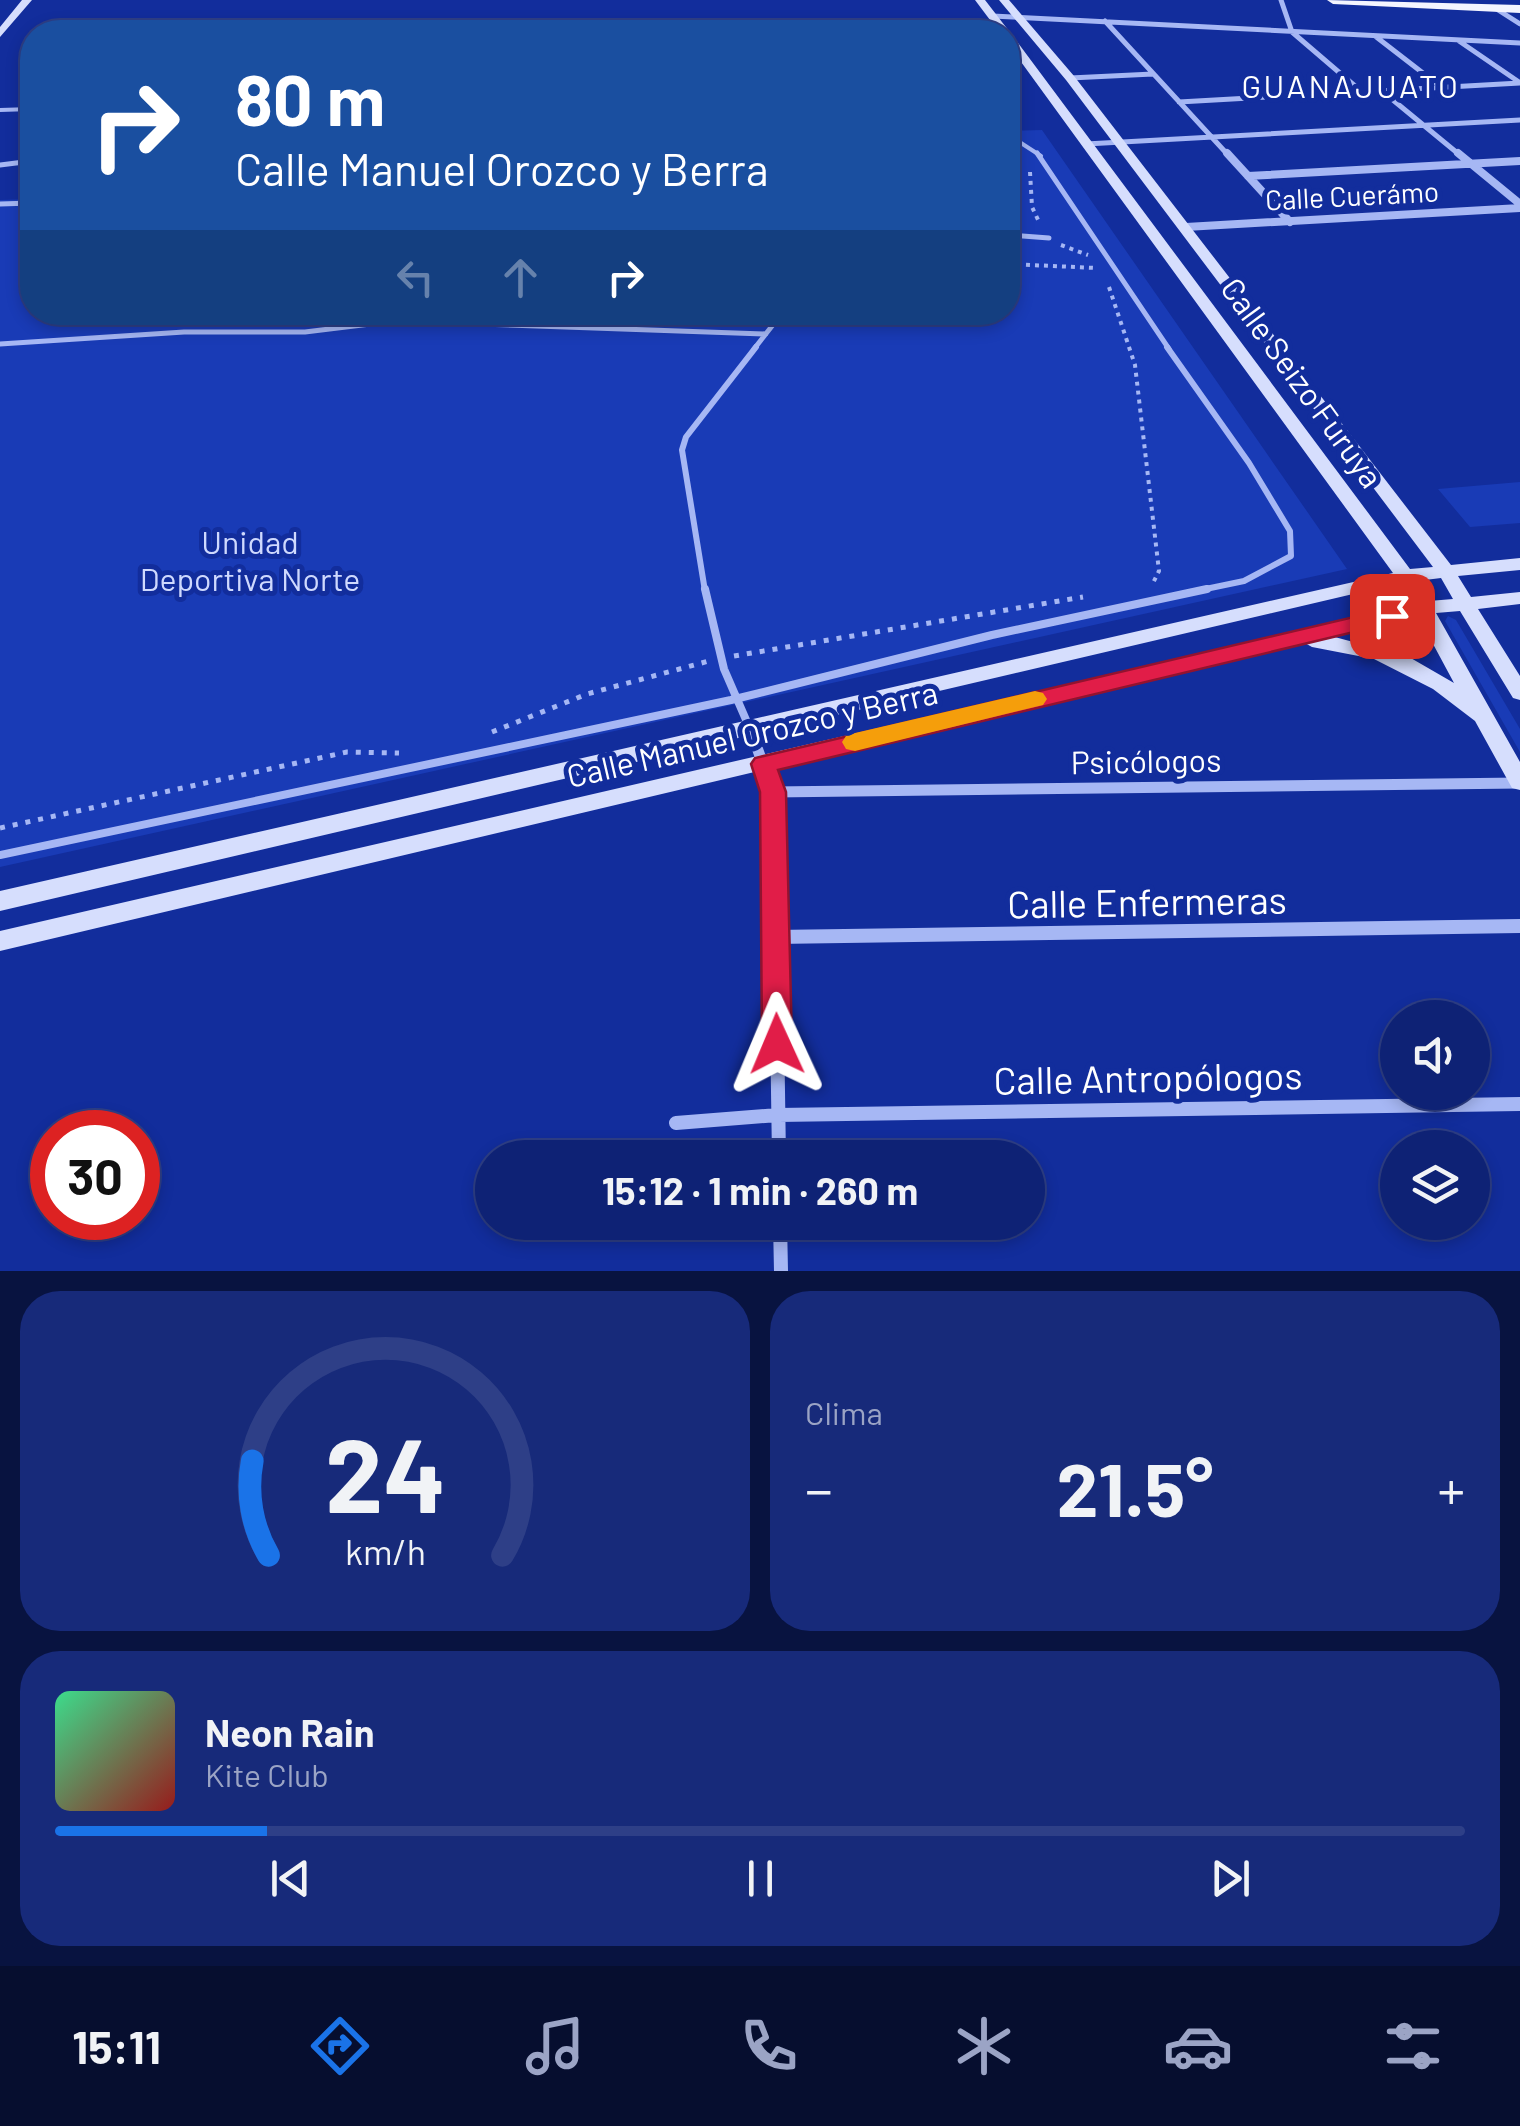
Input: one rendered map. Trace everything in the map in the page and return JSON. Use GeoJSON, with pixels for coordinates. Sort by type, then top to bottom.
{"type":"FeatureCollection","features":[{"type":"Feature","properties":{"kind":"main road"},"geometry":{"type":"LineString","coordinates":[[1333,0],[1520,8]]}},
{"type":"Feature","properties":{"kind":"main road"},"geometry":{"type":"LineString","coordinates":[[1420,0],[1520,8]]}},
{"type":"Feature","properties":{"kind":"street"},"geometry":{"type":"LineString","coordinates":[[0,12],[10,0]]}},
{"type":"Feature","properties":{"kind":"street"},"geometry":{"type":"LineString","coordinates":[[0,34],[28,0]]}},
{"type":"Feature","properties":{"kind":"street","name":"Calle Seizo Furuya"},"geometry":{"type":"LineString","coordinates":[[980,0],[995,20]]}},
{"type":"Feature","properties":{"kind":"street","name":"Calle Seizo Furuya"},"geometry":{"type":"LineString","coordinates":[[1004,0],[1019,20]]}},
{"type":"Feature","properties":{"kind":"street"},"geometry":{"type":"LineString","coordinates":[[1281,0],[1292,32],[1362,92]]}},
{"type":"Feature","properties":{"kind":"street"},"geometry":{"type":"LineString","coordinates":[[1495,8],[1520,24]]}},
{"type":"Feature","properties":{"kind":"street"},"geometry":{"type":"LineString","coordinates":[[992,16],[1520,44]]}},
{"type":"Feature","properties":{"kind":"street"},"geometry":{"type":"LineString","coordinates":[[1105,20],[1290,222]]}},
{"type":"Feature","properties":{"kind":"street","name":"Calle Seizo Furuya"},"geometry":{"type":"LineString","coordinates":[[1020,21],[1186,227],[1444,570],[1520,693]]}},
{"type":"Feature","properties":{"kind":"street"},"geometry":{"type":"LineString","coordinates":[[1374,36],[1442,88]]}},
{"type":"Feature","properties":{"kind":"street"},"geometry":{"type":"LineString","coordinates":[[1458,40],[1520,83]]}},
{"type":"Feature","properties":{"kind":"street","name":"Calle Seizo Furuya"},"geometry":{"type":"LineString","coordinates":[[1020,54],[1405,576],[1520,782]]}},
{"type":"Feature","properties":{"kind":"street"},"geometry":{"type":"LineString","coordinates":[[1070,78],[1154,74]]}},
{"type":"Feature","properties":{"kind":"street"},"geometry":{"type":"LineString","coordinates":[[1179,102],[1520,83]]}},
{"type":"Feature","properties":{"kind":"street"},"geometry":{"type":"LineString","coordinates":[[1382,91],[1520,206]]}},
{"type":"Feature","properties":{"kind":"street"},"geometry":{"type":"LineString","coordinates":[[1086,144],[1520,120]]}},
{"type":"Feature","properties":{"kind":"street"},"geometry":{"type":"LineString","coordinates":[[1248,176],[1520,161]]}},
{"type":"Feature","properties":{"kind":"street","name":"Calle Cuerámo"},"geometry":{"type":"LineString","coordinates":[[1186,227],[1520,206]]}},
{"type":"Feature","properties":{"kind":"street","name":"Calle Manuel Orozco y Berra"},"geometry":{"type":"LineString","coordinates":[[0,902],[1405,576],[1520,564]]}},
{"type":"Feature","properties":{"kind":"street","name":"Calle Manuel Orozco y Berra"},"geometry":{"type":"LineString","coordinates":[[0,941],[1290,638],[1426,608],[1520,598]]}},
{"type":"Feature","properties":{"kind":"street"},"geometry":{"type":"LineString","coordinates":[[1290,638],[1356,644],[1409,662],[1452,688],[1496,735]]}},
{"type":"Feature","properties":{"kind":"street"},"geometry":{"type":"LineString","coordinates":[[751,730],[773,792],[778,1140]]}},
{"type":"Feature","properties":{"kind":"street","name":"Psicólogos"},"geometry":{"type":"LineString","coordinates":[[773,792],[1520,782]]}},
{"type":"Feature","properties":{"kind":"street","name":"Calle Enfermeras"},"geometry":{"type":"LineString","coordinates":[[775,936],[1520,926]]}},
{"type":"Feature","properties":{"kind":"street","name":"Calle Antropólogos"},"geometry":{"type":"LineString","coordinates":[[676,1123],[778,1115],[1520,1104]]}},
{"type":"Feature","properties":{"kind":"street"},"geometry":{"type":"LineString","coordinates":[[780,1240],[781,1271]]}},
{"type":"Feature","properties":{"kind":"lane"},"geometry":{"type":"LineString","coordinates":[[0,855],[732,700],[992,635],[1244,580],[1291,556],[1290,531],[1259,479],[1041,156],[1020,143]]}},
{"type":"Feature","properties":{"kind":"lane"},"geometry":{"type":"LineString","coordinates":[[1020,236],[1048,238]]}},
{"type":"Feature","properties":{"kind":"lane"},"geometry":{"type":"LineString","coordinates":[[0,344],[184,332],[304,332],[362,325]]}},
{"type":"Feature","properties":{"kind":"lane"},"geometry":{"type":"LineString","coordinates":[[509,325],[766,334]]}},
{"type":"Feature","properties":{"kind":"lane"},"geometry":{"type":"LineString","coordinates":[[751,730],[732,700],[720,658],[682,450],[686,437],[773,325]]}},
{"type":"Feature","properties":{"kind":"path"},"geometry":{"type":"LineString","coordinates":[[1030,160],[1032,206],[1048,238],[1097,260],[1104,268],[1112,305],[1135,365],[1159,571],[1156,581],[1147,585]]}},
{"type":"Feature","properties":{"kind":"path"},"geometry":{"type":"LineString","coordinates":[[1020,264],[1115,268]]}},
{"type":"Feature","properties":{"kind":"path"},"geometry":{"type":"LineString","coordinates":[[477,738],[587,694],[720,658],[1090,596]]}},
{"type":"Feature","properties":{"kind":"path"},"geometry":{"type":"LineString","coordinates":[[0,828],[347,752],[412,752]]}},
{"type":"Feature","properties":{"kind":"green space","name":"Unidad Deportiva Norte"},"geometry":{"type":"Polygon","coordinates":[[[1042,130],[1347,569],[0,867],[0,200],[20,199],[20,325],[1020,325],[1020,131],[1042,130]]]}},
{"type":"Feature","properties":{"kind":"green space"},"geometry":{"type":"Polygon","coordinates":[[[1520,482],[1520,523],[1470,527],[1438,489],[1520,482]]]}},
{"type":"Feature","properties":{"kind":"green space"},"geometry":{"type":"Polygon","coordinates":[[[1448,616],[1456,620],[1520,729],[1520,752],[1445,621],[1448,616]]]}},
{"type":"Feature","properties":{"kind":"slow traffic"},"geometry":{"type":"LineString","coordinates":[[855,742],[1035,699]]}},
{"type":"Feature","properties":{"kind":"district","name":"GUANAJUATO"},"geometry":{"type":"Point","coordinates":[1351,85]}},
{"type":"Feature","properties":{"kind":"route"},"geometry":{"type":"LineString","coordinates":[[777,1044],[773,792],[764,764],[1392,616]]}}]}
